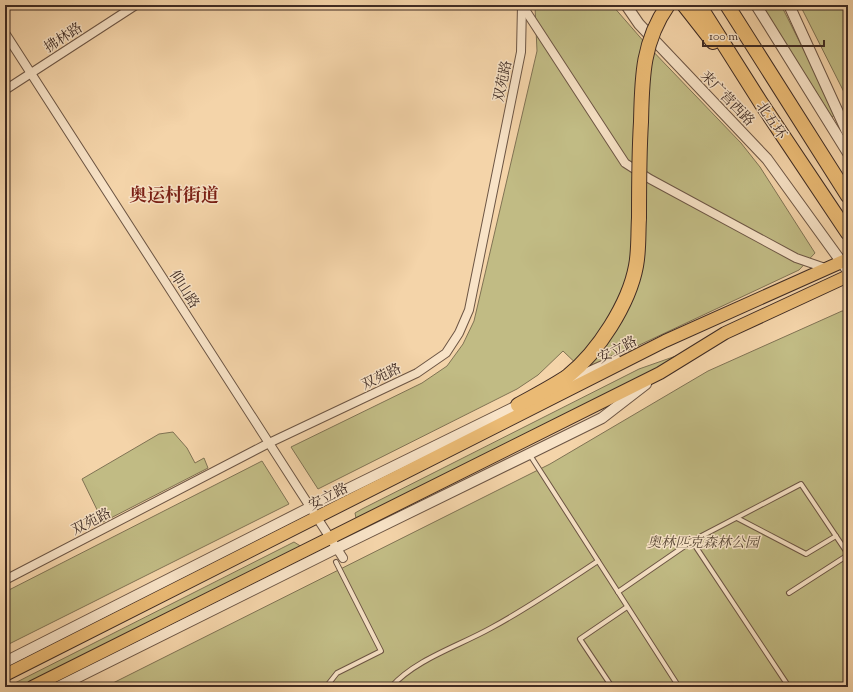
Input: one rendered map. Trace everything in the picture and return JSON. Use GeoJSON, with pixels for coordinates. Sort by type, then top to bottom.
{"type":"FeatureCollection","features":[{"type":"Feature","properties":{"kind":"highway"},"geometry":{"type":"LineString","coordinates":[[518,405],[568,376],[586,358],[611,328],[626,299],[636,266],[639,218],[642,74],[649,42],[660,17],[668,5]]}},
{"type":"Feature","properties":{"kind":"highway"},"geometry":{"type":"LineString","coordinates":[[684,5],[761,103]]}},
{"type":"Feature","properties":{"kind":"highway","name":"北五环"},"geometry":{"type":"LineString","coordinates":[[699,5],[761,103],[848,233]]}},
{"type":"Feature","properties":{"kind":"highway","name":"北五环"},"geometry":{"type":"LineString","coordinates":[[727,5],[847,194]]}},
{"type":"Feature","properties":{"kind":"main road","name":"安立路"},"geometry":{"type":"LineString","coordinates":[[5,675],[665,341],[828,268],[846,264]]}},
{"type":"Feature","properties":{"kind":"main road"},"geometry":{"type":"LineString","coordinates":[[32,687],[333,542],[660,373],[725,333],[848,276]]}},
{"type":"Feature","properties":{"kind":"street","name":"拂林路"},"geometry":{"type":"LineString","coordinates":[[5,90],[136,5]]}},
{"type":"Feature","properties":{"kind":"street"},"geometry":{"type":"LineString","coordinates":[[522,5],[625,163],[650,179],[796,258],[828,268]]}},
{"type":"Feature","properties":{"kind":"street","name":"双苑路"},"geometry":{"type":"LineString","coordinates":[[5,580],[269,443],[417,373],[446,353],[459,333],[468,310],[521,52],[522,5]]}},
{"type":"Feature","properties":{"kind":"street","name":"来广营西路"},"geometry":{"type":"LineString","coordinates":[[626,5],[640,24],[767,159],[846,264]]}},
{"type":"Feature","properties":{"kind":"street"},"geometry":{"type":"LineString","coordinates":[[756,5],[848,153]]}},
{"type":"Feature","properties":{"kind":"street"},"geometry":{"type":"LineString","coordinates":[[789,5],[848,134]]}},
{"type":"Feature","properties":{"kind":"street","name":"仰山路"},"geometry":{"type":"LineString","coordinates":[[5,33],[333,542],[340,560]]}},
{"type":"Feature","properties":{"kind":"street","name":"安立路"},"geometry":{"type":"LineString","coordinates":[[5,662],[310,507],[518,405],[619,358],[665,341]]}},
{"type":"Feature","properties":{"kind":"street"},"geometry":{"type":"LineString","coordinates":[[58,687],[333,542],[529,454],[602,418],[660,373]]}},
{"type":"Feature","properties":{"kind":"lane"},"geometry":{"type":"LineString","coordinates":[[529,454],[679,687]]}},
{"type":"Feature","properties":{"kind":"lane"},"geometry":{"type":"LineString","coordinates":[[618,592],[692,541],[801,484],[848,554],[789,593]]}},
{"type":"Feature","properties":{"kind":"lane"},"geometry":{"type":"LineString","coordinates":[[737,518],[806,554],[836,536]]}},
{"type":"Feature","properties":{"kind":"lane"},"geometry":{"type":"LineString","coordinates":[[692,541],[789,687]]}},
{"type":"Feature","properties":{"kind":"lane"},"geometry":{"type":"LineString","coordinates":[[326,687],[337,673],[381,651],[340,560]]}},
{"type":"Feature","properties":{"kind":"lane"},"geometry":{"type":"LineString","coordinates":[[391,687],[418,664],[510,618],[598,561]]}},
{"type":"Feature","properties":{"kind":"lane"},"geometry":{"type":"LineString","coordinates":[[612,687],[580,639],[628,607]]}},
{"type":"Feature","properties":{"kind":"green space"},"geometry":{"type":"Polygon","coordinates":[[[537,5],[612,5],[646,44],[741,143],[760,167],[815,253],[799,270],[584,371],[563,351],[538,375],[517,389],[318,489],[291,447],[422,383],[447,366],[463,344],[474,321],[537,51],[535,7],[537,5]]]}},
{"type":"Feature","properties":{"kind":"green space"},"geometry":{"type":"Polygon","coordinates":[[[761,5],[781,5],[836,114],[832,117],[761,5]]]}},
{"type":"Feature","properties":{"kind":"green space"},"geometry":{"type":"Polygon","coordinates":[[[800,5],[848,5],[848,100],[800,5]]]}},
{"type":"Feature","properties":{"kind":"green space","name":"奥林匹克森林公园"},"geometry":{"type":"Polygon","coordinates":[[[842,311],[848,311],[848,687],[105,687],[550,464],[708,371],[842,311]]]}},
{"type":"Feature","properties":{"kind":"green space"},"geometry":{"type":"Polygon","coordinates":[[[693,350],[659,372],[356,518],[355,513],[362,509],[639,369],[693,350]]]}},
{"type":"Feature","properties":{"kind":"green space"},"geometry":{"type":"Polygon","coordinates":[[[173,432],[187,448],[195,463],[204,458],[208,468],[103,522],[82,479],[159,434],[173,432]]]}},
{"type":"Feature","properties":{"kind":"green space"},"geometry":{"type":"Polygon","coordinates":[[[262,461],[289,504],[5,646],[5,592],[262,461]]]}},
{"type":"Feature","properties":{"kind":"green space"},"geometry":{"type":"Polygon","coordinates":[[[294,542],[302,547],[35,687],[7,687],[294,542]]]}},
{"type":"Feature","properties":{"kind":"district","name":"奥运村街道"},"geometry":{"type":"Point","coordinates":[174,195]}}]}
